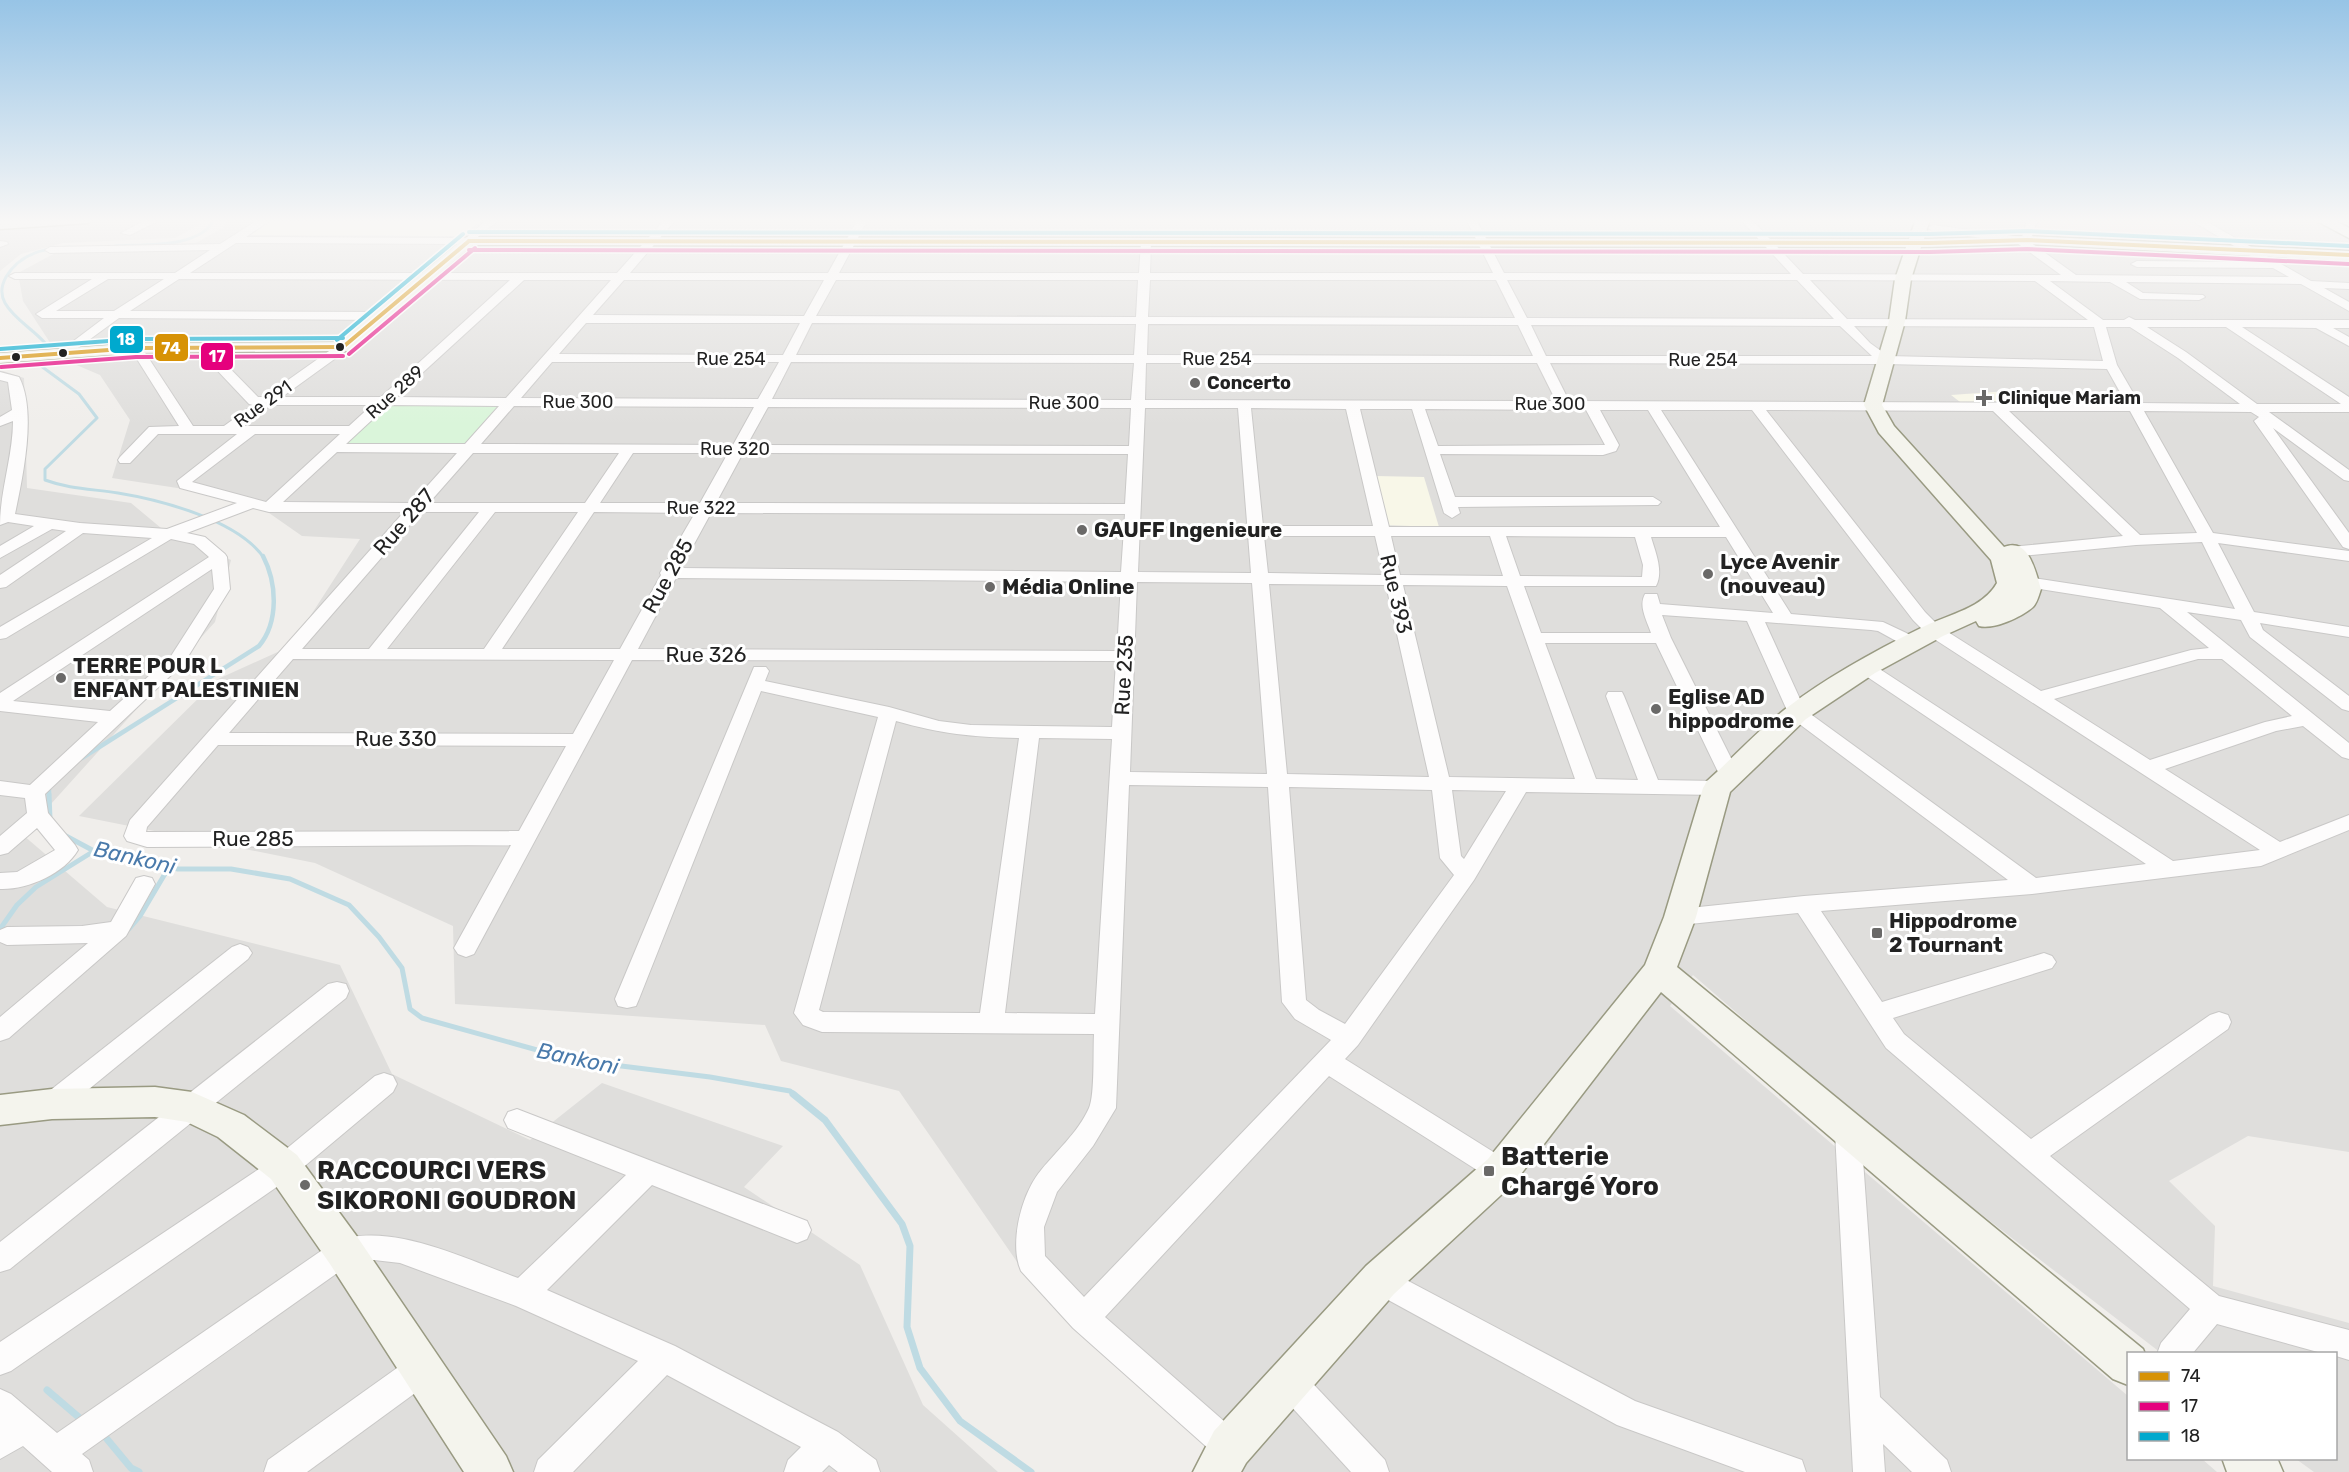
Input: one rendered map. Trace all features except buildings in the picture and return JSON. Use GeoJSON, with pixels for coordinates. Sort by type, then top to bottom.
{"type":"FeatureCollection","features":[{"type":"Feature","properties":{"kind":"street"},"geometry":{"type":"LineString","coordinates":[[85,288],[42,314],[379,316]]}},
{"type":"Feature","properties":{"kind":"street"},"geometry":{"type":"LineString","coordinates":[[61,353],[159,288]]}},
{"type":"Feature","properties":{"kind":"street","name":"Rue 291"},"geometry":{"type":"LineString","coordinates":[[227,430],[260,401],[343,347],[413,288]]}},
{"type":"Feature","properties":{"kind":"street","name":"Rue 289"},"geometry":{"type":"LineString","coordinates":[[269,507],[508,288]]}},
{"type":"Feature","properties":{"kind":"street","name":"Rue 287"},"geometry":{"type":"LineString","coordinates":[[136,825],[610,288]]}},
{"type":"Feature","properties":{"kind":"street","name":"Rue 285"},"geometry":{"type":"LineString","coordinates":[[466,948],[626,655],[668,573],[826,288]]}},
{"type":"Feature","properties":{"kind":"street","name":"Rue 235"},"geometry":{"type":"LineString","coordinates":[[1084,1318],[1031,1261],[1030,1227],[1046,1185],[1084,1138],[1103,1108],[1144,288]]}},
{"type":"Feature","properties":{"kind":"street"},"geometry":{"type":"LineString","coordinates":[[1506,288],[1564,404]]}},
{"type":"Feature","properties":{"kind":"street"},"geometry":{"type":"LineString","coordinates":[[1811,288],[1866,346],[1890,360]]}},
{"type":"Feature","properties":{"kind":"street"},"geometry":{"type":"LineString","coordinates":[[1909,288],[1890,360],[1886,399],[1880,405],[2006,553],[2020,559],[2018,581]]}},
{"type":"Feature","properties":{"kind":"street"},"geometry":{"type":"LineString","coordinates":[[2052,288],[2098,321],[2112,365],[2207,537],[2256,633],[2349,705]]}},
{"type":"Feature","properties":{"kind":"street"},"geometry":{"type":"LineString","coordinates":[[2127,288],[2140,296],[2199,297]]}},
{"type":"Feature","properties":{"kind":"street"},"geometry":{"type":"LineString","coordinates":[[2314,288],[2345,303]]}},
{"type":"Feature","properties":{"kind":"street"},"geometry":{"type":"LineString","coordinates":[[2164,322],[2152,307],[2210,306]]}},
{"type":"Feature","properties":{"kind":"street"},"geometry":{"type":"LineString","coordinates":[[583,319],[2129,321],[2349,324]]}},
{"type":"Feature","properties":{"kind":"street"},"geometry":{"type":"LineString","coordinates":[[2129,321],[2182,355],[2349,477]]}},
{"type":"Feature","properties":{"kind":"street"},"geometry":{"type":"LineString","coordinates":[[2229,324],[2349,403]]}},
{"type":"Feature","properties":{"kind":"street"},"geometry":{"type":"LineString","coordinates":[[2319,324],[2349,342]]}},
{"type":"Feature","properties":{"kind":"street"},"geometry":{"type":"LineString","coordinates":[[201,346],[260,401]]}},
{"type":"Feature","properties":{"kind":"street"},"geometry":{"type":"LineString","coordinates":[[0,358],[136,348],[343,347]]}},
{"type":"Feature","properties":{"kind":"street"},"geometry":{"type":"LineString","coordinates":[[136,348],[189,430]]}},
{"type":"Feature","properties":{"kind":"street","name":"Rue 254"},"geometry":{"type":"LineString","coordinates":[[548,358],[1890,360],[2112,365]]}},
{"type":"Feature","properties":{"kind":"street"},"geometry":{"type":"LineString","coordinates":[[0,376],[14,380],[21,411],[19,458],[3,519],[80,528],[169,534],[199,540],[219,557],[222,589],[199,629],[178,659],[34,792],[0,788]]}},
{"type":"Feature","properties":{"kind":"street","name":"Rue 300"},"geometry":{"type":"LineString","coordinates":[[260,401],[2349,408]]}},
{"type":"Feature","properties":{"kind":"street"},"geometry":{"type":"LineString","coordinates":[[1244,404],[1278,781],[1294,1002],[1297,1008],[1304,1013],[1349,1038]]}},
{"type":"Feature","properties":{"kind":"street","name":"Rue 393"},"geometry":{"type":"LineString","coordinates":[[1352,404],[1441,784],[1450,858],[1466,874]]}},
{"type":"Feature","properties":{"kind":"street"},"geometry":{"type":"LineString","coordinates":[[1417,404],[1458,531]]}},
{"type":"Feature","properties":{"kind":"street"},"geometry":{"type":"LineString","coordinates":[[1432,450],[1603,451],[1611,448],[1612,445],[1590,404]]}},
{"type":"Feature","properties":{"kind":"street"},"geometry":{"type":"LineString","coordinates":[[1651,404],[1785,618]]}},
{"type":"Feature","properties":{"kind":"street"},"geometry":{"type":"LineString","coordinates":[[1755,405],[1919,616],[1928,638]]}},
{"type":"Feature","properties":{"kind":"street"},"geometry":{"type":"LineString","coordinates":[[1997,407],[2136,540]]}},
{"type":"Feature","properties":{"kind":"street"},"geometry":{"type":"LineString","coordinates":[[2251,407],[2349,544]]}},
{"type":"Feature","properties":{"kind":"street"},"geometry":{"type":"LineString","coordinates":[[0,422],[21,411]]}},
{"type":"Feature","properties":{"kind":"street"},"geometry":{"type":"LineString","coordinates":[[125,460],[154,430],[354,430]]}},
{"type":"Feature","properties":{"kind":"street","name":"Rue 322"},"geometry":{"type":"LineString","coordinates":[[252,430],[184,482],[185,485],[244,505],[269,507],[1133,509]]}},
{"type":"Feature","properties":{"kind":"street","name":"Rue 320"},"geometry":{"type":"LineString","coordinates":[[334,448],[1136,450]]}},
{"type":"Feature","properties":{"kind":"street"},"geometry":{"type":"LineString","coordinates":[[489,655],[629,449]]}},
{"type":"Feature","properties":{"kind":"street"},"geometry":{"type":"LineString","coordinates":[[0,469],[19,458]]}},
{"type":"Feature","properties":{"kind":"street"},"geometry":{"type":"LineString","coordinates":[[1448,502],[1653,502]]}},
{"type":"Feature","properties":{"kind":"street"},"geometry":{"type":"LineString","coordinates":[[5,628],[169,534],[244,505]]}},
{"type":"Feature","properties":{"kind":"street"},"geometry":{"type":"LineString","coordinates":[[374,654],[490,508]]}},
{"type":"Feature","properties":{"kind":"street"},"geometry":{"type":"LineString","coordinates":[[0,553],[49,524]]}},
{"type":"Feature","properties":{"kind":"street"},"geometry":{"type":"LineString","coordinates":[[0,583],[80,528]]}},
{"type":"Feature","properties":{"kind":"street"},"geometry":{"type":"LineString","coordinates":[[1256,531],[1731,532]]}},
{"type":"Feature","properties":{"kind":"street"},"geometry":{"type":"LineString","coordinates":[[1496,532],[1588,786]]}},
{"type":"Feature","properties":{"kind":"street"},"geometry":{"type":"LineString","coordinates":[[1642,532],[1651,565],[1651,609],[1724,782]]}},
{"type":"Feature","properties":{"kind":"street"},"geometry":{"type":"LineString","coordinates":[[2006,553],[2136,540],[2207,537],[2349,556]]}},
{"type":"Feature","properties":{"kind":"street"},"geometry":{"type":"LineString","coordinates":[[0,703],[219,557]]}},
{"type":"Feature","properties":{"kind":"street"},"geometry":{"type":"LineString","coordinates":[[668,573],[1650,582]]}},
{"type":"Feature","properties":{"kind":"street"},"geometry":{"type":"LineString","coordinates":[[1520,785],[1466,874],[1349,1038],[1084,1318],[1223,1459],[1380,1280],[1501,1171],[1659,971],[1680,917],[1724,782],[1797,713],[1866,668],[1928,638],[2001,615],[2024,602],[2029,589],[2018,581]]}},
{"type":"Feature","properties":{"kind":"street"},"geometry":{"type":"LineString","coordinates":[[2018,581],[2349,632]]}},
{"type":"Feature","properties":{"kind":"street"},"geometry":{"type":"LineString","coordinates":[[2165,603],[2349,753]]}},
{"type":"Feature","properties":{"kind":"street"},"geometry":{"type":"LineString","coordinates":[[1651,609],[1883,627],[1928,638],[2038,698],[2278,851]]}},
{"type":"Feature","properties":{"kind":"street"},"geometry":{"type":"LineString","coordinates":[[1753,616],[1797,713],[2032,886]]}},
{"type":"Feature","properties":{"kind":"street"},"geometry":{"type":"LineString","coordinates":[[1534,638],[1662,638]]}},
{"type":"Feature","properties":{"kind":"street"},"geometry":{"type":"LineString","coordinates":[[2038,698],[2197,654],[2225,652]]}},
{"type":"Feature","properties":{"kind":"street","name":"Rue 326"},"geometry":{"type":"LineString","coordinates":[[288,654],[1125,656]]}},
{"type":"Feature","properties":{"kind":"street"},"geometry":{"type":"LineString","coordinates":[[627,999],[766,655]]}},
{"type":"Feature","properties":{"kind":"street"},"geometry":{"type":"LineString","coordinates":[[1866,668],[2169,869]]}},
{"type":"Feature","properties":{"kind":"street"},"geometry":{"type":"LineString","coordinates":[[755,684],[889,713],[938,727],[971,731],[1122,733]]}},
{"type":"Feature","properties":{"kind":"street"},"geometry":{"type":"LineString","coordinates":[[1615,696],[1651,787]]}},
{"type":"Feature","properties":{"kind":"street"},"geometry":{"type":"LineString","coordinates":[[0,703],[116,718]]}},
{"type":"Feature","properties":{"kind":"street"},"geometry":{"type":"LineString","coordinates":[[889,713],[806,1013],[822,1022],[1107,1024]]}},
{"type":"Feature","properties":{"kind":"street"},"geometry":{"type":"LineString","coordinates":[[2148,768],[2272,726],[2307,719]]}},
{"type":"Feature","properties":{"kind":"street"},"geometry":{"type":"LineString","coordinates":[[992,1023],[1030,732]]}},
{"type":"Feature","properties":{"kind":"street","name":"Rue 330"},"geometry":{"type":"LineString","coordinates":[[213,739],[580,740]]}},
{"type":"Feature","properties":{"kind":"street"},"geometry":{"type":"LineString","coordinates":[[1119,778],[1651,787],[1724,782]]}},
{"type":"Feature","properties":{"kind":"street"},"geometry":{"type":"LineString","coordinates":[[0,881],[13,882],[24,879],[66,853],[67,850],[38,815],[34,792]]}},
{"type":"Feature","properties":{"kind":"street"},"geometry":{"type":"LineString","coordinates":[[0,848],[38,815]]}},
{"type":"Feature","properties":{"kind":"street"},"geometry":{"type":"LineString","coordinates":[[1680,917],[1804,904],[2032,886],[2261,858],[2349,822]]}},
{"type":"Feature","properties":{"kind":"street","name":"Rue 285"},"geometry":{"type":"LineString","coordinates":[[136,825],[135,836],[147,840],[526,838]]}},
{"type":"Feature","properties":{"kind":"street"},"geometry":{"type":"LineString","coordinates":[[0,1031],[118,930],[144,884]]}},
{"type":"Feature","properties":{"kind":"street"},"geometry":{"type":"LineString","coordinates":[[1804,904],[1895,1041],[2211,1308],[2349,1345]]}},
{"type":"Feature","properties":{"kind":"street"},"geometry":{"type":"LineString","coordinates":[[7,936],[82,934],[118,930]]}},
{"type":"Feature","properties":{"kind":"street"},"geometry":{"type":"LineString","coordinates":[[52,1104],[240,953]]}},
{"type":"Feature","properties":{"kind":"street"},"geometry":{"type":"LineString","coordinates":[[1876,1013],[2044,962]]}},
{"type":"Feature","properties":{"kind":"street"},"geometry":{"type":"LineString","coordinates":[[1659,971],[1848,1132],[2127,1363]]}},
{"type":"Feature","properties":{"kind":"street"},"geometry":{"type":"LineString","coordinates":[[0,1259],[337,991]]}},
{"type":"Feature","properties":{"kind":"street"},"geometry":{"type":"LineString","coordinates":[[2030,1155],[2219,1022]]}},
{"type":"Feature","properties":{"kind":"street"},"geometry":{"type":"LineString","coordinates":[[1328,1062],[1501,1171]]}},
{"type":"Feature","properties":{"kind":"street"},"geometry":{"type":"LineString","coordinates":[[0,1360],[284,1167],[384,1084]]}},
{"type":"Feature","properties":{"kind":"street"},"geometry":{"type":"LineString","coordinates":[[0,1110],[52,1104],[155,1102],[192,1107],[231,1126],[284,1167],[344,1251],[490,1472]]}},
{"type":"Feature","properties":{"kind":"street"},"geometry":{"type":"LineString","coordinates":[[517,1120],[797,1230]]}},
{"type":"Feature","properties":{"kind":"street"},"geometry":{"type":"LineString","coordinates":[[1848,1132],[1869,1472]]}},
{"type":"Feature","properties":{"kind":"street"},"geometry":{"type":"LineString","coordinates":[[524,1294],[647,1172]]}},
{"type":"Feature","properties":{"kind":"street"},"geometry":{"type":"LineString","coordinates":[[0,1405],[12,1434],[66,1462],[344,1251],[374,1246],[400,1250],[524,1294],[664,1357],[827,1443],[864,1472]]}},
{"type":"Feature","properties":{"kind":"street"},"geometry":{"type":"LineString","coordinates":[[1380,1280],[1628,1414],[1790,1472]]}},
{"type":"Feature","properties":{"kind":"street"},"geometry":{"type":"LineString","coordinates":[[2173,1352],[2211,1308]]}},
{"type":"Feature","properties":{"kind":"street"},"geometry":{"type":"LineString","coordinates":[[550,1472],[664,1357]]}},
{"type":"Feature","properties":{"kind":"street"},"geometry":{"type":"LineString","coordinates":[[280,1472],[422,1369]]}},
{"type":"Feature","properties":{"kind":"street"},"geometry":{"type":"LineString","coordinates":[[1290,1381],[1373,1472]]}},
{"type":"Feature","properties":{"kind":"street"},"geometry":{"type":"LineString","coordinates":[[1865,1404],[1935,1472]]}},
{"type":"Feature","properties":{"kind":"street"},"geometry":{"type":"LineString","coordinates":[[800,1472],[827,1443]]}},
{"type":"Feature","properties":{"kind":"street"},"geometry":{"type":"LineString","coordinates":[[2246,1460],[2260,1472]]}},
{"type":"Feature","properties":{"kind":"shaded area"},"geometry":{"type":"Polygon","coordinates":[[[21,288],[2349,288],[2349,1152],[2248,1136],[2169,1181],[2215,1226],[2213,1286],[2349,1323],[2349,1472],[2314,1472],[2297,1460],[2337,1460],[2337,1352],[2160,1352],[1877,1134],[1693,975],[1670,1006],[2127,1395],[2127,1460],[2203,1460],[2217,1472],[1242,1472],[1248,1459],[1024,1272],[899,1091],[781,1061],[765,1025],[455,1004],[453,926],[315,863],[79,816],[218,679],[291,646],[360,539],[302,536],[249,499],[112,478],[130,420],[100,375],[60,358],[23,301],[21,288]]]}},
{"type":"Feature","properties":{"kind":"shaded area"},"geometry":{"type":"Polygon","coordinates":[[[0,370],[24,378],[27,488],[131,503],[161,528],[231,560],[215,622],[23,835],[107,907],[340,965],[392,1074],[530,1140],[602,1083],[783,1146],[744,1187],[860,1265],[923,1405],[998,1472],[0,1472],[0,370]]]}},
{"type":"Feature","properties":{"kind":"shaded area","name":"Clinique Mariam"},"geometry":{"type":"Polygon","coordinates":[[[2007,391],[2016,401],[1960,402],[1951,395],[2007,391]]]}},
{"type":"Feature","properties":{"kind":"shaded area"},"geometry":{"type":"Polygon","coordinates":[[[1375,476],[1424,477],[1439,527],[1383,525],[1375,476]]]}},
{"type":"Feature","properties":{"kind":"green space"},"geometry":{"type":"Polygon","coordinates":[[[384,402],[510,402],[469,448],[334,448],[384,402]]]}},
{"type":"Feature","properties":{"kind":"waterway","name":"Bankoni"},"geometry":{"type":"LineString","coordinates":[[2,288],[3,300],[9,309],[45,343],[37,363],[79,394],[97,418],[45,469],[45,480],[72,487],[136,496],[197,514],[236,533],[264,558]]}},
{"type":"Feature","properties":{"kind":"waterway","name":"Bankoni"},"geometry":{"type":"LineString","coordinates":[[82,758],[259,646],[270,626],[274,602],[271,578],[264,558]]}},
{"type":"Feature","properties":{"kind":"waterway","name":"Bankoni"},"geometry":{"type":"LineString","coordinates":[[49,786],[49,794]]}},
{"type":"Feature","properties":{"kind":"waterway","name":"Bankoni"},"geometry":{"type":"LineString","coordinates":[[49,794],[50,819]]}},
{"type":"Feature","properties":{"kind":"waterway","name":"Bankoni"},"geometry":{"type":"LineString","coordinates":[[66,836],[94,851]]}},
{"type":"Feature","properties":{"kind":"waterway"},"geometry":{"type":"LineString","coordinates":[[0,929],[17,905],[36,887],[94,851]]}},
{"type":"Feature","properties":{"kind":"waterway","name":"Bankoni"},"geometry":{"type":"LineString","coordinates":[[94,851],[169,867]]}},
{"type":"Feature","properties":{"kind":"waterway"},"geometry":{"type":"LineString","coordinates":[[129,929],[140,916],[169,867]]}},
{"type":"Feature","properties":{"kind":"waterway","name":"Bankoni"},"geometry":{"type":"LineString","coordinates":[[169,867],[231,869],[290,879],[349,905],[379,937],[402,968],[410,1009],[422,1018],[573,1060],[710,1077],[790,1091],[795,1095]]}},
{"type":"Feature","properties":{"kind":"waterway","name":"Bankoni"},"geometry":{"type":"LineString","coordinates":[[793,1094],[825,1120],[902,1224],[910,1246],[907,1327],[920,1368],[960,1421],[1031,1472]]}},
{"type":"Feature","properties":{"kind":"waterway"},"geometry":{"type":"LineString","coordinates":[[47,1390],[82,1420]]}},
{"type":"Feature","properties":{"kind":"waterway"},"geometry":{"type":"LineString","coordinates":[[102,1433],[131,1468],[139,1472]]}},
{"type":"Feature","properties":{"kind":"transit line","name":"18"},"geometry":{"type":"LineString","coordinates":[[337,340],[399,288]]}},
{"type":"Feature","properties":{"kind":"transit line","name":"74"},"geometry":{"type":"LineString","coordinates":[[343,347],[413,288]]}},
{"type":"Feature","properties":{"kind":"transit line","name":"17"},"geometry":{"type":"LineString","coordinates":[[349,354],[428,288]]}},
{"type":"Feature","properties":{"kind":"transit line","name":"18"},"geometry":{"type":"LineString","coordinates":[[0,349],[136,339],[343,338]]}},
{"type":"Feature","properties":{"kind":"transit line","name":"74"},"geometry":{"type":"LineString","coordinates":[[0,358],[136,348],[343,347]]}},
{"type":"Feature","properties":{"kind":"transit line","name":"17"},"geometry":{"type":"LineString","coordinates":[[1,367],[136,357],[343,356]]}},
{"type":"Feature","properties":{"kind":"place","name":"Concerto"},"geometry":{"type":"Point","coordinates":[1195,383]}},
{"type":"Feature","properties":{"kind":"place","name":"Clinique Mariam"},"geometry":{"type":"Point","coordinates":[1984,398]}},
{"type":"Feature","properties":{"kind":"place","name":"GAUFF Ingenieure"},"geometry":{"type":"Point","coordinates":[1082,530]}},
{"type":"Feature","properties":{"kind":"place","name":"Lyce Avenir (nouveau)"},"geometry":{"type":"Point","coordinates":[1708,574]}},
{"type":"Feature","properties":{"kind":"place","name":"Média Online"},"geometry":{"type":"Point","coordinates":[990,587]}},
{"type":"Feature","properties":{"kind":"place","name":"TERRE POUR L ENFANT PALESTINIEN"},"geometry":{"type":"Point","coordinates":[61,678]}},
{"type":"Feature","properties":{"kind":"place","name":"Eglise AD hippodrome"},"geometry":{"type":"Point","coordinates":[1656,709]}},
{"type":"Feature","properties":{"kind":"place","name":"Hippodrome 2 Tournant"},"geometry":{"type":"Point","coordinates":[1877,933]}},
{"type":"Feature","properties":{"kind":"place","name":"Batterie Chargé Yoro"},"geometry":{"type":"Point","coordinates":[1489,1171]}},
{"type":"Feature","properties":{"kind":"place","name":"RACCOURCI VERS SIKORONI GOUDRON"},"geometry":{"type":"Point","coordinates":[305,1185]}}]}
